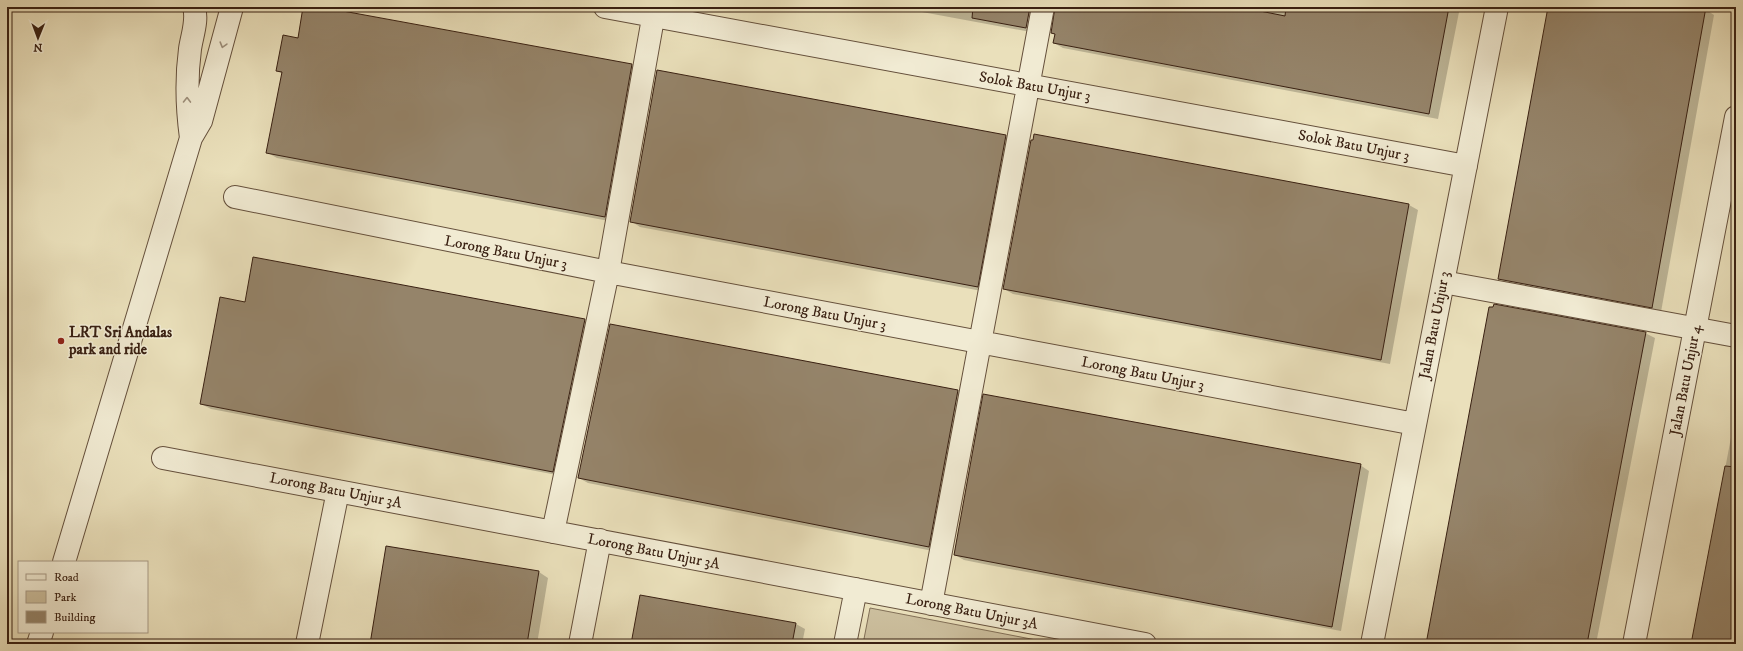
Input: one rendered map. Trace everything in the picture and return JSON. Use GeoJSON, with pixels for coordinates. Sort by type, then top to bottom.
{"type":"FeatureCollection","features":[{"type":"Feature","properties":{"kind":"street"},"geometry":{"type":"LineString","coordinates":[[191,138],[187,104],[190,50],[196,15],[194,7]]}},
{"type":"Feature","properties":{"kind":"street"},"geometry":{"type":"LineString","coordinates":[[64,561],[191,138],[201,121],[232,15],[232,7]]}},
{"type":"Feature","properties":{"kind":"street","name":"Solok Batu Unjur 3"},"geometry":{"type":"LineString","coordinates":[[605,7],[655,12],[1028,85],[1466,166]]}},
{"type":"Feature","properties":{"kind":"street"},"geometry":{"type":"LineString","coordinates":[[931,604],[1043,7]]}},
{"type":"Feature","properties":{"kind":"street","name":"Jalan Batu Unjur 3"},"geometry":{"type":"LineString","coordinates":[[1372,644],[1497,7]]}},
{"type":"Feature","properties":{"kind":"street"},"geometry":{"type":"LineString","coordinates":[[553,532],[608,272],[655,12]]}},
{"type":"Feature","properties":{"kind":"street","name":"Jalan Batu Unjur 4"},"geometry":{"type":"LineString","coordinates":[[1634,644],[1736,117]]}},
{"type":"Feature","properties":{"kind":"street","name":"Lorong Batu Unjur 3"},"geometry":{"type":"LineString","coordinates":[[235,197],[608,272],[1415,424]]}},
{"type":"Feature","properties":{"kind":"street"},"geometry":{"type":"LineString","coordinates":[[1443,282],[1736,336]]}},
{"type":"Feature","properties":{"kind":"street","name":"Lorong Batu Unjur 3A"},"geometry":{"type":"LineString","coordinates":[[164,458],[1145,644]]}},
{"type":"Feature","properties":{"kind":"street"},"geometry":{"type":"LineString","coordinates":[[307,644],[338,491]]}},
{"type":"Feature","properties":{"kind":"street"},"geometry":{"type":"LineString","coordinates":[[580,644],[600,540]]}},
{"type":"Feature","properties":{"kind":"street"},"geometry":{"type":"LineString","coordinates":[[845,644],[856,589]]}},
{"type":"Feature","properties":{"kind":"street"},"geometry":{"type":"LineString","coordinates":[[38,644],[42,633]]}},
{"type":"Feature","properties":{"kind":"green space"},"geometry":{"type":"Polygon","coordinates":[[[870,608],[1057,644],[863,644],[870,608]]]}},
{"type":"Feature","properties":{"kind":"building"},"geometry":{"type":"Polygon","coordinates":[[[303,7],[321,7],[632,64],[605,217],[266,153],[282,72],[276,71],[283,35],[298,38],[303,7]]]}},
{"type":"Feature","properties":{"kind":"building"},"geometry":{"type":"Polygon","coordinates":[[[973,7],[1030,7],[1026,28],[972,18],[973,7]]]}},
{"type":"Feature","properties":{"kind":"building"},"geometry":{"type":"Polygon","coordinates":[[[1055,7],[1240,7],[1285,16],[1286,7],[1449,7],[1429,114],[1053,43],[1055,34],[1051,33],[1055,7]]]}},
{"type":"Feature","properties":{"kind":"building"},"geometry":{"type":"Polygon","coordinates":[[[1548,7],[1706,7],[1652,308],[1498,279],[1548,7]]]}},
{"type":"Feature","properties":{"kind":"building"},"geometry":{"type":"Polygon","coordinates":[[[657,70],[1006,135],[978,287],[630,222],[657,70]]]}},
{"type":"Feature","properties":{"kind":"building"},"geometry":{"type":"Polygon","coordinates":[[[1034,134],[1409,204],[1381,360],[1003,289],[1031,140],[1033,140],[1034,134]]]}},
{"type":"Feature","properties":{"kind":"building"},"geometry":{"type":"Polygon","coordinates":[[[253,257],[585,319],[553,472],[200,404],[220,297],[245,302],[253,257]]]}},
{"type":"Feature","properties":{"kind":"building"},"geometry":{"type":"Polygon","coordinates":[[[1494,304],[1646,332],[1587,644],[1426,644],[1489,307],[1493,307],[1494,304]]]}},
{"type":"Feature","properties":{"kind":"building"},"geometry":{"type":"Polygon","coordinates":[[[610,324],[958,390],[929,547],[578,478],[610,324]]]}},
{"type":"Feature","properties":{"kind":"building"},"geometry":{"type":"Polygon","coordinates":[[[983,394],[1361,464],[1332,627],[954,555],[983,394]]]}},
{"type":"Feature","properties":{"kind":"building"},"geometry":{"type":"Polygon","coordinates":[[[1725,466],[1736,467],[1736,644],[1691,644],[1725,466]]]}},
{"type":"Feature","properties":{"kind":"building"},"geometry":{"type":"Polygon","coordinates":[[[386,546],[539,571],[527,644],[370,644],[386,546]]]}},
{"type":"Feature","properties":{"kind":"building"},"geometry":{"type":"Polygon","coordinates":[[[640,595],[796,623],[792,644],[631,644],[640,595]]]}},
{"type":"Feature","properties":{"kind":"place","name":"LRT Sri Andalas park and ride"},"geometry":{"type":"Point","coordinates":[61,341]}}]}
